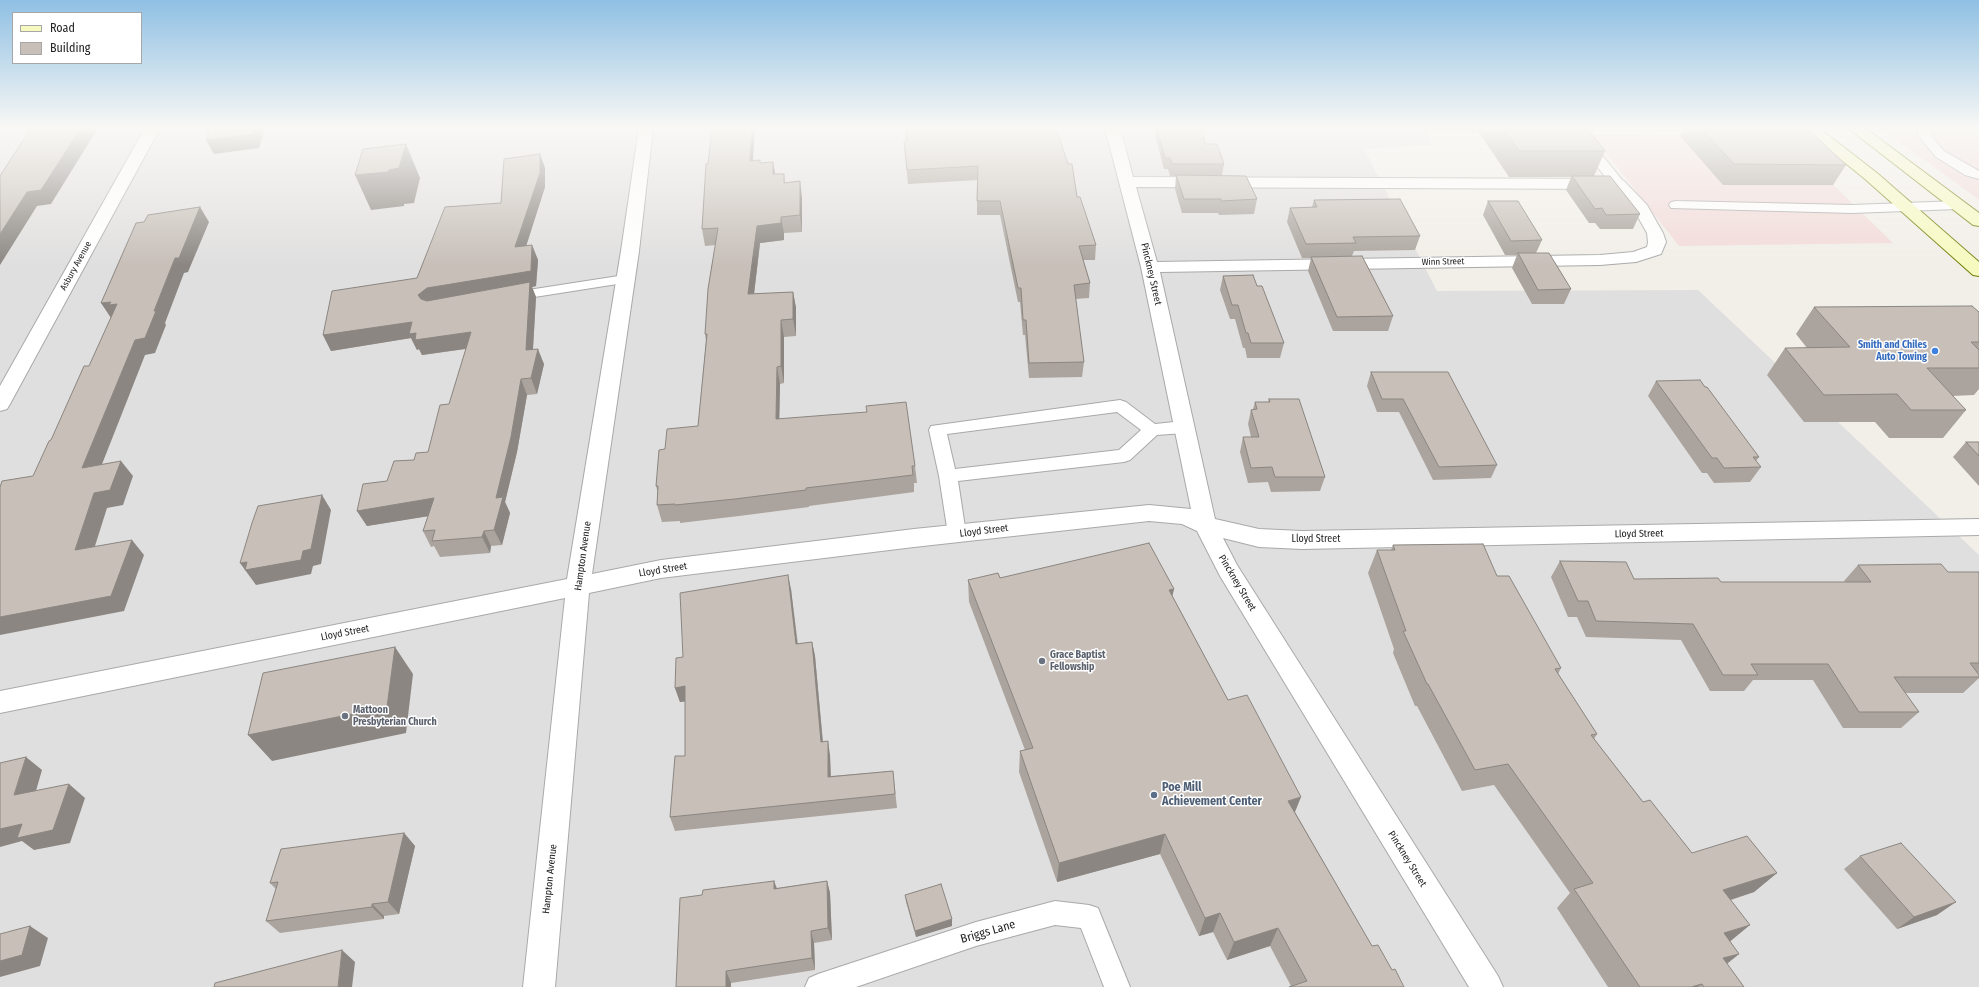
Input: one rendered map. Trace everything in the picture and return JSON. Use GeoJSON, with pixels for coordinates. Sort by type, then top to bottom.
{"type":"FeatureCollection","features":[{"type":"Feature","properties":{"kind":"main road"},"geometry":{"type":"LineString","coordinates":[[1868,174],[1979,271]]}},
{"type":"Feature","properties":{"kind":"main road"},"geometry":{"type":"LineString","coordinates":[[1917,174],[1979,222]]}},
{"type":"Feature","properties":{"kind":"street","name":"Asbury Avenue"},"geometry":{"type":"LineString","coordinates":[[0,404],[127,174]]}},
{"type":"Feature","properties":{"kind":"street","name":"Hampton Avenue"},"geometry":{"type":"LineString","coordinates":[[539,987],[578,586],[640,174]]}},
{"type":"Feature","properties":{"kind":"street","name":"Pinckney Street"},"geometry":{"type":"LineString","coordinates":[[1125,174],[1150,267],[1205,525],[1232,576],[1487,987]]}},
{"type":"Feature","properties":{"kind":"street"},"geometry":{"type":"LineString","coordinates":[[1127,182],[1618,184]]}},
{"type":"Feature","properties":{"kind":"street","name":"Winn Street"},"geometry":{"type":"LineString","coordinates":[[1150,267],[1600,260],[1636,257],[1655,250],[1657,242],[1652,227],[1641,208],[1618,184]]}},
{"type":"Feature","properties":{"kind":"street","name":"Lloyd Street"},"geometry":{"type":"LineString","coordinates":[[0,702],[661,569],[1149,513],[1185,516],[1205,525],[1259,538],[1302,540],[1979,527]]}},
{"type":"Feature","properties":{"kind":"lane"},"geometry":{"type":"LineString","coordinates":[[1610,174],[1618,184]]}},
{"type":"Feature","properties":{"kind":"lane"},"geometry":{"type":"LineString","coordinates":[[1676,205],[1852,209],[1958,205]]}},
{"type":"Feature","properties":{"kind":"lane"},"geometry":{"type":"LineString","coordinates":[[496,299],[625,279]]}},
{"type":"Feature","properties":{"kind":"lane"},"geometry":{"type":"LineString","coordinates":[[957,534],[948,476],[937,430],[1120,406],[1152,430]]}},
{"type":"Feature","properties":{"kind":"lane"},"geometry":{"type":"LineString","coordinates":[[948,476],[1124,456],[1152,430],[1184,427]]}},
{"type":"Feature","properties":{"kind":"lane","name":"Briggs Lane"},"geometry":{"type":"LineString","coordinates":[[818,987],[976,934],[1055,912],[1089,917],[1118,987]]}},
{"type":"Feature","properties":{"kind":"shaded area"},"geometry":{"type":"Polygon","coordinates":[[[0,174],[1377,174],[1437,291],[1698,290],[1979,555],[1979,987],[0,987],[0,174]]]}},
{"type":"Feature","properties":{"kind":"shaded area"},"geometry":{"type":"Polygon","coordinates":[[[1622,174],[1822,174],[1893,243],[1679,246],[1622,174]]]}},
{"type":"Feature","properties":{"kind":"shaded area"},"geometry":{"type":"Polygon","coordinates":[[[1944,174],[1979,174],[1979,200],[1944,174]]]}},
{"type":"Feature","properties":{"kind":"building"},"geometry":{"type":"Polygon","coordinates":[[[1,174],[51,174],[41,190],[27,192],[0,234],[0,176],[1,174]]]}},
{"type":"Feature","properties":{"kind":"building"},"geometry":{"type":"Polygon","coordinates":[[[503,174],[540,174],[515,247],[532,245],[531,271],[427,288],[418,295],[421,299],[427,301],[530,282],[526,350],[538,349],[531,378],[521,379],[511,437],[496,498],[503,497],[494,530],[484,531],[482,537],[432,541],[435,530],[423,531],[434,498],[357,511],[363,484],[387,481],[394,461],[414,460],[416,453],[428,452],[440,405],[449,404],[471,332],[415,340],[416,333],[409,334],[412,322],[323,335],[332,291],[417,278],[445,207],[501,203],[503,174]]]}},
{"type":"Feature","properties":{"kind":"building"},"geometry":{"type":"Polygon","coordinates":[[[705,174],[784,174],[784,183],[800,181],[800,215],[781,217],[781,223],[757,226],[748,294],[793,292],[793,319],[781,320],[781,366],[777,367],[776,419],[867,412],[866,406],[906,402],[915,466],[912,466],[913,475],[806,488],[806,490],[735,499],[675,505],[657,505],[658,486],[656,486],[659,450],[665,449],[667,429],[698,426],[707,334],[705,334],[708,289],[718,228],[702,229],[705,174]]]}},
{"type":"Feature","properties":{"kind":"building"},"geometry":{"type":"Polygon","coordinates":[[[978,174],[1074,174],[1077,197],[1080,197],[1096,245],[1079,246],[1090,283],[1074,285],[1084,362],[1029,363],[1026,320],[1023,320],[1021,288],[1018,288],[1000,201],[977,201],[978,174]]]}},
{"type":"Feature","properties":{"kind":"building"},"geometry":{"type":"Polygon","coordinates":[[[1176,175],[1246,176],[1257,199],[1221,201],[1221,199],[1184,199],[1176,175]]]}},
{"type":"Feature","properties":{"kind":"building"},"geometry":{"type":"Polygon","coordinates":[[[1572,176],[1610,176],[1640,214],[1606,215],[1602,208],[1595,209],[1572,176]]]}},
{"type":"Feature","properties":{"kind":"building"},"geometry":{"type":"Polygon","coordinates":[[[1400,199],[1420,236],[1353,237],[1356,243],[1306,244],[1290,208],[1317,207],[1314,200],[1400,199]]]}},
{"type":"Feature","properties":{"kind":"building"},"geometry":{"type":"Polygon","coordinates":[[[1488,201],[1518,201],[1542,240],[1511,241],[1488,201]]]}},
{"type":"Feature","properties":{"kind":"building"},"geometry":{"type":"Polygon","coordinates":[[[200,207],[179,258],[175,258],[145,338],[135,340],[82,468],[121,461],[110,490],[94,493],[75,550],[132,540],[111,596],[0,617],[0,487],[2,481],[33,476],[84,366],[89,366],[117,304],[109,305],[111,302],[101,303],[136,223],[144,222],[148,215],[200,207]]]}},
{"type":"Feature","properties":{"kind":"building"},"geometry":{"type":"Polygon","coordinates":[[[1518,253],[1549,253],[1571,289],[1538,290],[1518,253]]]}},
{"type":"Feature","properties":{"kind":"building"},"geometry":{"type":"Polygon","coordinates":[[[1362,256],[1393,316],[1337,317],[1311,257],[1362,256]]]}},
{"type":"Feature","properties":{"kind":"building"},"geometry":{"type":"Polygon","coordinates":[[[1253,275],[1257,286],[1262,286],[1284,343],[1251,343],[1248,333],[1246,333],[1238,305],[1232,305],[1223,276],[1253,275]]]}},
{"type":"Feature","properties":{"kind":"building"},"geometry":{"type":"Polygon","coordinates":[[[1972,306],[1979,312],[1979,342],[1971,342],[1979,350],[1979,368],[1927,368],[1966,410],[1911,410],[1897,394],[1824,395],[1785,348],[1850,347],[1814,307],[1972,306]]]}},
{"type":"Feature","properties":{"kind":"building"},"geometry":{"type":"Polygon","coordinates":[[[1371,372],[1448,372],[1497,465],[1439,467],[1403,399],[1382,399],[1371,372]]]}},
{"type":"Feature","properties":{"kind":"building"},"geometry":{"type":"Polygon","coordinates":[[[1700,380],[1705,387],[1707,387],[1759,457],[1753,457],[1761,467],[1724,468],[1717,458],[1712,458],[1656,381],[1700,380]]]}},
{"type":"Feature","properties":{"kind":"building"},"geometry":{"type":"Polygon","coordinates":[[[1269,399],[1299,399],[1325,477],[1275,477],[1272,467],[1251,468],[1243,437],[1259,437],[1251,410],[1257,409],[1255,402],[1270,402],[1269,399]]]}},
{"type":"Feature","properties":{"kind":"building"},"geometry":{"type":"Polygon","coordinates":[[[1966,442],[1979,442],[1979,456],[1966,442]]]}},
{"type":"Feature","properties":{"kind":"building"},"geometry":{"type":"Polygon","coordinates":[[[322,495],[311,549],[303,551],[301,560],[245,570],[247,562],[240,563],[258,506],[322,495]]]}},
{"type":"Feature","properties":{"kind":"building"},"geometry":{"type":"Polygon","coordinates":[[[1149,543],[1174,589],[1169,590],[1228,700],[1247,695],[1301,797],[1288,801],[1372,946],[1378,945],[1392,970],[1395,969],[1404,987],[1289,987],[1307,981],[1278,928],[1234,942],[1220,913],[1205,918],[1165,834],[1059,863],[1020,751],[1033,748],[968,580],[998,573],[1000,578],[1149,543]]]}},
{"type":"Feature","properties":{"kind":"building"},"geometry":{"type":"Polygon","coordinates":[[[1483,544],[1497,576],[1509,576],[1561,668],[1555,669],[1597,734],[1591,735],[1643,802],[1650,800],[1692,853],[1747,836],[1777,873],[1723,890],[1750,925],[1724,933],[1739,954],[1723,958],[1744,987],[1704,987],[1702,984],[1691,987],[1640,987],[1574,889],[1593,883],[1508,764],[1475,770],[1427,684],[1403,631],[1406,631],[1377,550],[1395,550],[1393,545],[1483,544]]]}},
{"type":"Feature","properties":{"kind":"building"},"geometry":{"type":"Polygon","coordinates":[[[1560,561],[1626,562],[1634,579],[1718,578],[1721,582],[1871,582],[1858,565],[1941,564],[1948,572],[1979,572],[1979,663],[1970,663],[1979,677],[1894,677],[1919,712],[1859,712],[1828,664],[1751,664],[1758,675],[1723,675],[1693,624],[1596,621],[1588,601],[1578,601],[1560,561]]]}},
{"type":"Feature","properties":{"kind":"building"},"geometry":{"type":"Polygon","coordinates":[[[788,575],[796,644],[812,642],[821,742],[828,741],[828,777],[893,771],[895,794],[670,817],[675,756],[685,756],[685,686],[675,688],[676,658],[683,657],[680,593],[788,575]]]}},
{"type":"Feature","properties":{"kind":"building"},"geometry":{"type":"Polygon","coordinates":[[[395,647],[387,707],[248,735],[263,673],[395,647]]]}},
{"type":"Feature","properties":{"kind":"building"},"geometry":{"type":"Polygon","coordinates":[[[26,757],[14,795],[69,784],[53,830],[17,838],[22,824],[0,829],[0,763],[26,757]]]}},
{"type":"Feature","properties":{"kind":"building"},"geometry":{"type":"Polygon","coordinates":[[[404,833],[388,902],[372,904],[372,907],[266,921],[278,882],[270,883],[281,849],[404,833]]]}},
{"type":"Feature","properties":{"kind":"building"},"geometry":{"type":"Polygon","coordinates":[[[1901,843],[1956,902],[1914,917],[1860,856],[1901,843]]]}},
{"type":"Feature","properties":{"kind":"building"},"geometry":{"type":"Polygon","coordinates":[[[774,881],[774,889],[827,881],[828,928],[811,931],[812,958],[726,971],[726,987],[676,987],[680,898],[702,895],[703,890],[774,881]]]}},
{"type":"Feature","properties":{"kind":"building"},"geometry":{"type":"Polygon","coordinates":[[[941,884],[952,919],[915,931],[905,895],[941,884]]]}},
{"type":"Feature","properties":{"kind":"building"},"geometry":{"type":"Polygon","coordinates":[[[30,926],[22,955],[0,961],[0,934],[30,926]]]}},
{"type":"Feature","properties":{"kind":"building"},"geometry":{"type":"Polygon","coordinates":[[[342,950],[338,987],[214,987],[215,983],[342,950]]]}},
{"type":"Feature","properties":{"kind":"place","name":"Smith and Chiles Auto Towing"},"geometry":{"type":"Point","coordinates":[1935,351]}},
{"type":"Feature","properties":{"kind":"place","name":"Grace Baptist Fellowship"},"geometry":{"type":"Point","coordinates":[1042,661]}},
{"type":"Feature","properties":{"kind":"place","name":"Mattoon Presbyterian Church"},"geometry":{"type":"Point","coordinates":[345,716]}},
{"type":"Feature","properties":{"kind":"place","name":"Poe Mill Achievement Center"},"geometry":{"type":"Point","coordinates":[1154,795]}}]}
